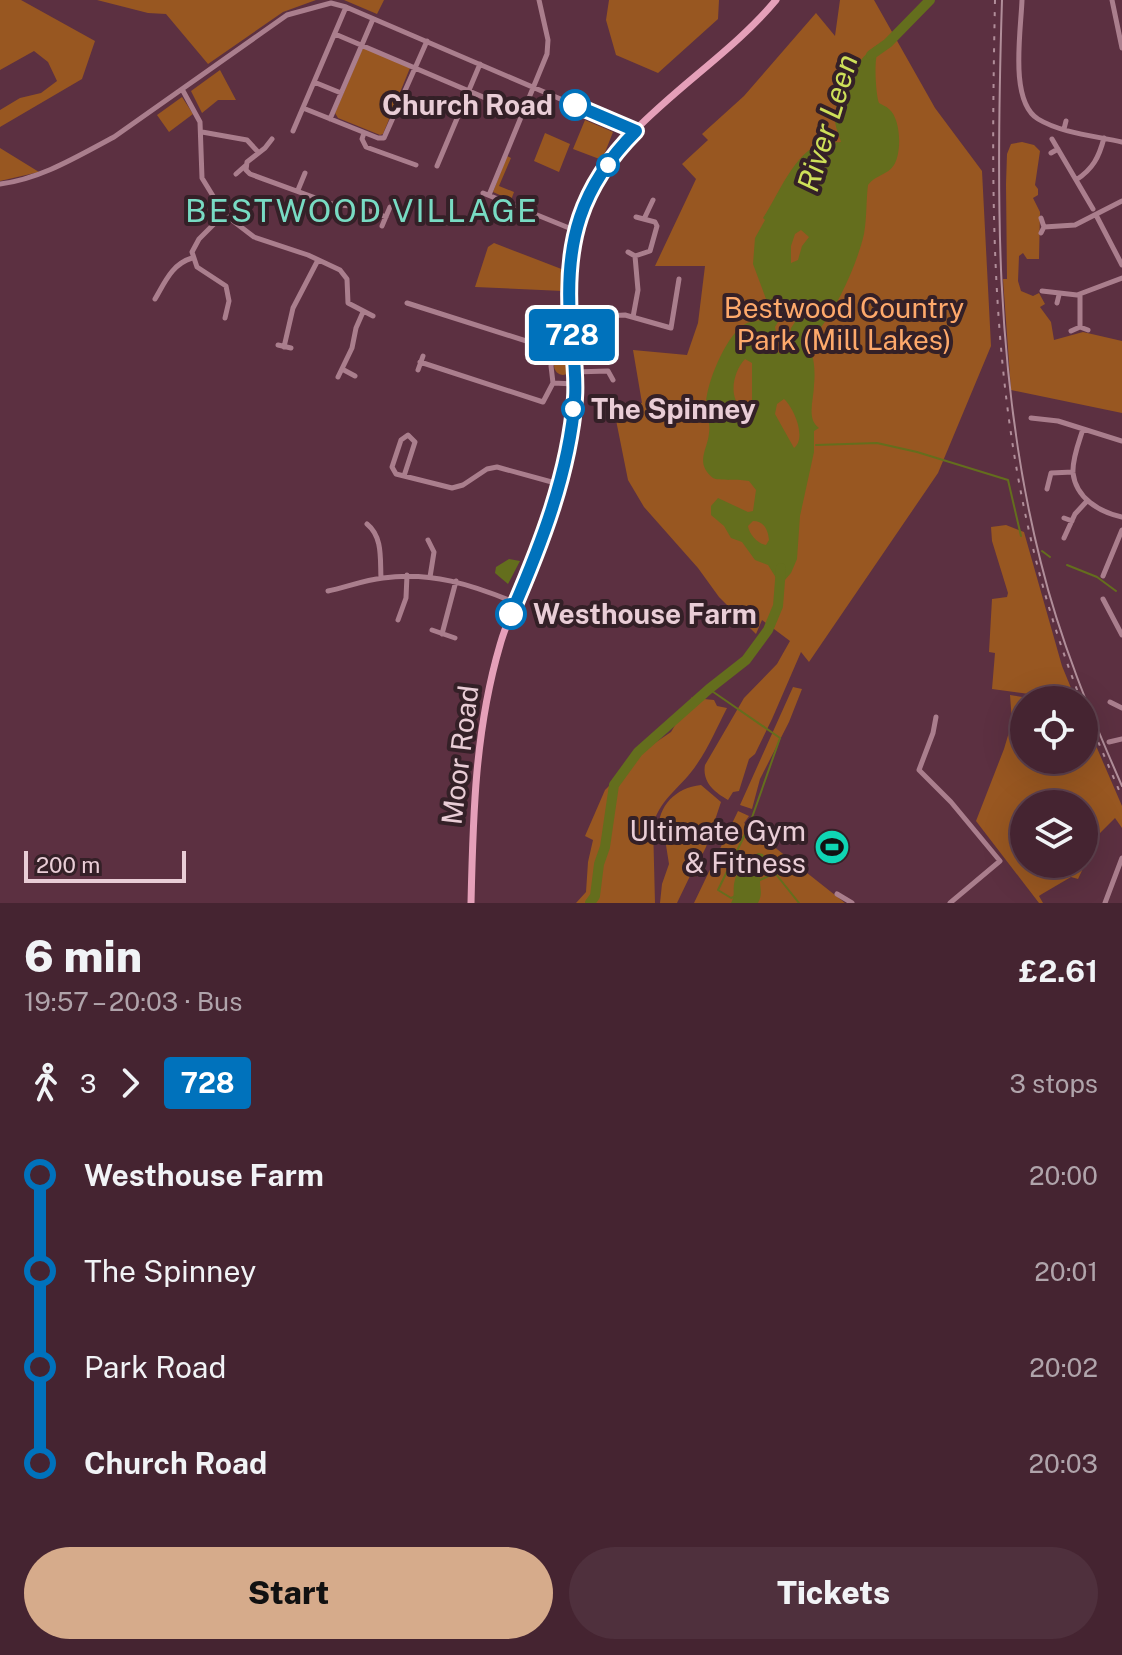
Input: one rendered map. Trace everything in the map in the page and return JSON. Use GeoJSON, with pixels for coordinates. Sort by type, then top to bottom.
{"type":"FeatureCollection","features":[{"type":"Feature","properties":{"kind":"main road","name":"Moor Road"},"geometry":{"type":"LineString","coordinates":[[471,903],[475,779],[481,723],[501,641],[539,551],[559,484],[572,423],[575,384],[570,265],[574,230],[591,189],[636,131],[776,0]]}},
{"type":"Feature","properties":{"kind":"street"},"geometry":{"type":"LineString","coordinates":[[539,0],[548,46],[523,114],[486,194],[574,230]]}},
{"type":"Feature","properties":{"kind":"street"},"geometry":{"type":"LineString","coordinates":[[1022,0],[1019,90],[1033,115],[1064,129],[1122,142]]}},
{"type":"Feature","properties":{"kind":"street"},"geometry":{"type":"LineString","coordinates":[[1112,0],[1122,48]]}},
{"type":"Feature","properties":{"kind":"street"},"geometry":{"type":"LineString","coordinates":[[0,184],[37,175],[114,137],[287,15],[331,3],[636,131]]}},
{"type":"Feature","properties":{"kind":"street"},"geometry":{"type":"LineString","coordinates":[[293,131],[346,7]]}},
{"type":"Feature","properties":{"kind":"street"},"geometry":{"type":"LineString","coordinates":[[330,119],[373,19]]}},
{"type":"Feature","properties":{"kind":"street"},"geometry":{"type":"LineString","coordinates":[[335,34],[523,114]]}},
{"type":"Feature","properties":{"kind":"street"},"geometry":{"type":"LineString","coordinates":[[303,108],[378,138],[386,136],[427,41]]}},
{"type":"Feature","properties":{"kind":"street"},"geometry":{"type":"LineString","coordinates":[[437,166],[480,64]]}},
{"type":"Feature","properties":{"kind":"street"},"geometry":{"type":"LineString","coordinates":[[314,82],[341,93]]}},
{"type":"Feature","properties":{"kind":"street"},"geometry":{"type":"LineString","coordinates":[[182,89],[198,115],[202,132],[200,174],[224,214],[254,237],[318,260],[345,274],[348,303],[373,316]]}},
{"type":"Feature","properties":{"kind":"street"},"geometry":{"type":"LineString","coordinates":[[1064,129],[1066,121]]}},
{"type":"Feature","properties":{"kind":"street"},"geometry":{"type":"LineString","coordinates":[[202,132],[222,130],[247,140],[258,152]]}},
{"type":"Feature","properties":{"kind":"street"},"geometry":{"type":"LineString","coordinates":[[364,133],[362,139],[366,147],[405,164],[416,165]]}},
{"type":"Feature","properties":{"kind":"street"},"geometry":{"type":"LineString","coordinates":[[1076,180],[1091,169],[1104,138]]}},
{"type":"Feature","properties":{"kind":"street"},"geometry":{"type":"LineString","coordinates":[[236,174],[272,139]]}},
{"type":"Feature","properties":{"kind":"street"},"geometry":{"type":"LineString","coordinates":[[1052,139],[1122,265]]}},
{"type":"Feature","properties":{"kind":"street"},"geometry":{"type":"LineString","coordinates":[[1051,153],[1058,149]]}},
{"type":"Feature","properties":{"kind":"street"},"geometry":{"type":"LineString","coordinates":[[245,166],[250,174],[334,204],[359,207],[386,217]]}},
{"type":"Feature","properties":{"kind":"street"},"geometry":{"type":"LineString","coordinates":[[298,190],[305,173]]}},
{"type":"Feature","properties":{"kind":"street"},"geometry":{"type":"LineString","coordinates":[[644,219],[653,200]]}},
{"type":"Feature","properties":{"kind":"street"},"geometry":{"type":"LineString","coordinates":[[1041,218],[1043,230],[1066,227],[1122,201]]}},
{"type":"Feature","properties":{"kind":"street"},"geometry":{"type":"LineString","coordinates":[[382,226],[390,207]]}},
{"type":"Feature","properties":{"kind":"street"},"geometry":{"type":"LineString","coordinates":[[224,214],[194,246],[192,258],[197,267],[226,286],[228,314]]}},
{"type":"Feature","properties":{"kind":"street"},"geometry":{"type":"LineString","coordinates":[[628,252],[635,256],[650,251],[657,226],[655,222],[636,217]]}},
{"type":"Feature","properties":{"kind":"street"},"geometry":{"type":"LineString","coordinates":[[1114,250],[1122,246]]}},
{"type":"Feature","properties":{"kind":"street"},"geometry":{"type":"LineString","coordinates":[[633,317],[638,290],[635,256]]}},
{"type":"Feature","properties":{"kind":"street"},"geometry":{"type":"LineString","coordinates":[[155,299],[175,267],[192,258]]}},
{"type":"Feature","properties":{"kind":"street"},"geometry":{"type":"LineString","coordinates":[[284,347],[293,308],[318,260]]}},
{"type":"Feature","properties":{"kind":"street"},"geometry":{"type":"LineString","coordinates":[[1042,291],[1059,295],[1080,294],[1122,278]]}},
{"type":"Feature","properties":{"kind":"street"},"geometry":{"type":"LineString","coordinates":[[671,328],[679,279]]}},
{"type":"Feature","properties":{"kind":"street"},"geometry":{"type":"LineString","coordinates":[[678,289],[688,289]]}},
{"type":"Feature","properties":{"kind":"street"},"geometry":{"type":"LineString","coordinates":[[1080,294],[1080,327]]}},
{"type":"Feature","properties":{"kind":"street"},"geometry":{"type":"LineString","coordinates":[[1057,303],[1059,295]]}},
{"type":"Feature","properties":{"kind":"street"},"geometry":{"type":"LineString","coordinates":[[407,303],[545,347],[554,353],[573,351]]}},
{"type":"Feature","properties":{"kind":"street"},"geometry":{"type":"LineString","coordinates":[[338,377],[352,348],[363,312]]}},
{"type":"Feature","properties":{"kind":"street"},"geometry":{"type":"LineString","coordinates":[[570,318],[633,317],[681,330]]}},
{"type":"Feature","properties":{"kind":"street"},"geometry":{"type":"LineString","coordinates":[[1071,331],[1080,327],[1088,330]]}},
{"type":"Feature","properties":{"kind":"street"},"geometry":{"type":"LineString","coordinates":[[418,370],[422,359],[546,402],[553,383],[551,366],[554,353]]}},
{"type":"Feature","properties":{"kind":"street"},"geometry":{"type":"LineString","coordinates":[[342,369],[355,376]]}},
{"type":"Feature","properties":{"kind":"street"},"geometry":{"type":"LineString","coordinates":[[574,372],[608,371],[613,380]]}},
{"type":"Feature","properties":{"kind":"street"},"geometry":{"type":"LineString","coordinates":[[553,383],[575,384]]}},
{"type":"Feature","properties":{"kind":"street"},"geometry":{"type":"LineString","coordinates":[[1031,418],[1122,441]]}},
{"type":"Feature","properties":{"kind":"street"},"geometry":{"type":"LineString","coordinates":[[1083,429],[1073,472],[1079,490],[1087,501],[1122,517]]}},
{"type":"Feature","properties":{"kind":"street"},"geometry":{"type":"LineString","coordinates":[[404,476],[415,442],[408,435],[401,440],[392,467],[393,472],[404,476],[452,488],[463,485],[487,469],[497,467],[559,484]]}},
{"type":"Feature","properties":{"kind":"street"},"geometry":{"type":"LineString","coordinates":[[1047,489],[1051,473],[1073,472]]}},
{"type":"Feature","properties":{"kind":"street"},"geometry":{"type":"LineString","coordinates":[[1064,538],[1087,501]]}},
{"type":"Feature","properties":{"kind":"street"},"geometry":{"type":"LineString","coordinates":[[1064,518],[1072,521]]}},
{"type":"Feature","properties":{"kind":"street"},"geometry":{"type":"LineString","coordinates":[[367,524],[376,531],[381,578]]}},
{"type":"Feature","properties":{"kind":"street"},"geometry":{"type":"LineString","coordinates":[[376,531],[383,527]]}},
{"type":"Feature","properties":{"kind":"street"},"geometry":{"type":"LineString","coordinates":[[1103,576],[1122,530]]}},
{"type":"Feature","properties":{"kind":"street"},"geometry":{"type":"LineString","coordinates":[[428,540],[437,549],[430,577]]}},
{"type":"Feature","properties":{"kind":"street"},"geometry":{"type":"LineString","coordinates":[[328,591],[407,575],[456,581],[516,603]]}},
{"type":"Feature","properties":{"kind":"street"},"geometry":{"type":"LineString","coordinates":[[398,620],[398,609],[407,591],[407,575]]}},
{"type":"Feature","properties":{"kind":"street"},"geometry":{"type":"LineString","coordinates":[[442,634],[456,581]]}},
{"type":"Feature","properties":{"kind":"street"},"geometry":{"type":"LineString","coordinates":[[1103,599],[1119,618],[1122,635]]}},
{"type":"Feature","properties":{"kind":"street"},"geometry":{"type":"LineString","coordinates":[[432,630],[455,638]]}},
{"type":"Feature","properties":{"kind":"street"},"geometry":{"type":"LineString","coordinates":[[1110,702],[1122,708]]}},
{"type":"Feature","properties":{"kind":"street"},"geometry":{"type":"LineString","coordinates":[[936,717],[919,770],[951,802],[1000,861],[950,903]]}},
{"type":"Feature","properties":{"kind":"street"},"geometry":{"type":"LineString","coordinates":[[1109,742],[1117,737]]}},
{"type":"Feature","properties":{"kind":"street"},"geometry":{"type":"LineString","coordinates":[[1105,903],[1122,858]]}},
{"type":"Feature","properties":{"kind":"street"},"geometry":{"type":"LineString","coordinates":[[837,894],[852,903]]}},
{"type":"Feature","properties":{"kind":"green space"},"geometry":{"type":"Polygon","coordinates":[[[0,0],[21,0],[95,41],[82,79],[0,127],[0,110],[20,98],[41,93],[57,81],[48,62],[34,51],[0,70],[0,0]]]}},
{"type":"Feature","properties":{"kind":"green space"},"geometry":{"type":"Polygon","coordinates":[[[97,0],[316,0],[283,12],[208,64],[166,14],[148,13],[97,0]]]}},
{"type":"Feature","properties":{"kind":"green space"},"geometry":{"type":"Polygon","coordinates":[[[344,0],[384,0],[377,14],[344,0]]]}},
{"type":"Feature","properties":{"kind":"green space"},"geometry":{"type":"Polygon","coordinates":[[[609,0],[719,0],[718,19],[658,73],[616,55],[606,20],[609,0]]]}},
{"type":"Feature","properties":{"kind":"green space","name":"Bestwood Country Park (Mill Lakes)"},"geometry":{"type":"Polygon","coordinates":[[[840,0],[874,0],[935,108],[982,171],[991,346],[938,473],[809,662],[801,652],[755,754],[749,759],[739,791],[733,792],[728,800],[710,786],[705,777],[705,765],[744,698],[777,664],[790,641],[762,620],[756,634],[719,597],[698,568],[644,507],[628,480],[616,420],[622,420],[627,403],[642,403],[633,350],[687,355],[698,323],[705,266],[655,266],[696,179],[682,164],[708,140],[702,134],[744,96],[816,13],[835,36],[840,0]]]}},
{"type":"Feature","properties":{"kind":"green space"},"geometry":{"type":"Polygon","coordinates":[[[364,48],[410,68],[380,135],[338,118],[335,113],[364,48]]]}},
{"type":"Feature","properties":{"kind":"green space"},"geometry":{"type":"Polygon","coordinates":[[[220,70],[236,100],[218,100],[202,113],[191,91],[220,70]]]}},
{"type":"Feature","properties":{"kind":"green space"},"geometry":{"type":"Polygon","coordinates":[[[182,97],[193,114],[169,132],[157,115],[182,97]]]}},
{"type":"Feature","properties":{"kind":"green space"},"geometry":{"type":"Polygon","coordinates":[[[585,120],[613,132],[602,160],[573,149],[585,120]]]}},
{"type":"Feature","properties":{"kind":"green space"},"geometry":{"type":"Polygon","coordinates":[[[545,133],[570,144],[559,172],[534,161],[545,133]]]}},
{"type":"Feature","properties":{"kind":"green space"},"geometry":{"type":"Polygon","coordinates":[[[1022,142],[1034,145],[1040,151],[1035,185],[1038,195],[1033,198],[1040,212],[1039,259],[1027,259],[1023,253],[1019,256],[1018,281],[1021,291],[1033,296],[1039,293],[1045,304],[1040,307],[1051,322],[1054,340],[1083,332],[1122,341],[1122,413],[1011,390],[1003,279],[1007,279],[1007,154],[1011,144],[1022,142]]]}},
{"type":"Feature","properties":{"kind":"green space"},"geometry":{"type":"Polygon","coordinates":[[[0,148],[39,172],[0,181],[0,148]]]}},
{"type":"Feature","properties":{"kind":"green space"},"geometry":{"type":"Polygon","coordinates":[[[507,156],[511,158],[499,186],[514,192],[511,200],[493,192],[507,156]]]}},
{"type":"Feature","properties":{"kind":"green space"},"geometry":{"type":"Polygon","coordinates":[[[494,243],[564,270],[563,291],[475,287],[488,247],[494,243]]]}},
{"type":"Feature","properties":{"kind":"green space"},"geometry":{"type":"Polygon","coordinates":[[[559,357],[567,357],[572,366],[570,373],[559,375],[554,370],[554,362],[559,357]]]}},
{"type":"Feature","properties":{"kind":"green space"},"geometry":{"type":"Polygon","coordinates":[[[1006,525],[1024,532],[1070,686],[1010,686],[1010,691],[992,689],[995,653],[989,652],[992,599],[1007,597],[1008,593],[992,541],[991,527],[1006,525]]]}},
{"type":"Feature","properties":{"kind":"green space"},"geometry":{"type":"Polygon","coordinates":[[[793,687],[802,689],[760,779],[752,809],[740,805],[793,687]]]}},
{"type":"Feature","properties":{"kind":"green space"},"geometry":{"type":"Polygon","coordinates":[[[692,697],[695,705],[704,699],[714,700],[717,706],[727,708],[701,757],[667,799],[653,824],[655,903],[576,903],[586,892],[593,840],[585,836],[605,790],[646,749],[671,732],[692,697]]]}},
{"type":"Feature","properties":{"kind":"green space"},"geometry":{"type":"Polygon","coordinates":[[[1010,729],[1010,774],[1098,774],[1098,750],[1122,806],[1122,828],[1115,818],[1098,837],[1098,790],[1010,790],[1010,865],[976,821],[1010,729]]]}},
{"type":"Feature","properties":{"kind":"green space"},"geometry":{"type":"Polygon","coordinates":[[[701,785],[721,802],[695,869],[699,872],[695,877],[690,876],[677,903],[660,903],[669,864],[665,839],[659,840],[662,811],[674,796],[701,785]]]}},
{"type":"Feature","properties":{"kind":"green space"},"geometry":{"type":"Polygon","coordinates":[[[738,811],[749,816],[744,823],[845,903],[694,903],[738,811]]]}},
{"type":"Feature","properties":{"kind":"green space"},"geometry":{"type":"Polygon","coordinates":[[[1020,878],[1069,878],[1039,896],[1043,903],[1039,903],[1020,878]]]}},
{"type":"Feature","properties":{"kind":"shaded area"},"geometry":{"type":"Polygon","coordinates":[[[879,44],[883,51],[877,54],[876,59],[877,94],[879,103],[889,109],[896,120],[899,136],[897,159],[891,168],[868,185],[864,234],[840,297],[819,330],[810,330],[804,335],[814,364],[812,414],[819,428],[814,431],[814,452],[800,516],[797,559],[791,573],[784,581],[778,581],[768,565],[755,560],[742,542],[731,538],[724,526],[711,515],[711,506],[718,498],[748,512],[753,511],[756,490],[749,481],[713,478],[704,467],[709,429],[707,394],[729,341],[742,326],[764,319],[769,307],[753,264],[755,238],[765,220],[763,218],[803,155],[822,143],[841,142],[835,119],[840,96],[856,66],[879,44]],[[801,230],[795,234],[791,263],[798,260],[802,246],[809,237],[801,230]],[[784,312],[775,327],[776,349],[780,354],[787,351],[795,322],[784,312]],[[745,359],[735,377],[734,391],[742,409],[748,408],[752,400],[752,363],[745,359]],[[784,399],[777,404],[775,414],[794,448],[798,443],[799,430],[792,409],[784,399]],[[757,521],[748,526],[752,535],[766,545],[769,540],[763,524],[757,521]]]}},
{"type":"Feature","properties":{"kind":"shaded area"},"geometry":{"type":"Polygon","coordinates":[[[509,559],[520,561],[508,584],[495,573],[496,567],[509,559]]]}},
{"type":"Feature","properties":{"kind":"shaded area"},"geometry":{"type":"Polygon","coordinates":[[[758,853],[763,854],[766,862],[760,876],[758,903],[731,903],[737,874],[758,853]]]}},
{"type":"Feature","properties":{"kind":"waterway","name":"River Leen"},"geometry":{"type":"LineString","coordinates":[[871,55],[888,43],[930,0]]}},
{"type":"Feature","properties":{"kind":"waterway"},"geometry":{"type":"LineString","coordinates":[[816,445],[877,443],[1008,480],[1021,536]]}},
{"type":"Feature","properties":{"kind":"waterway"},"geometry":{"type":"LineString","coordinates":[[1042,551],[1050,557]]}},
{"type":"Feature","properties":{"kind":"waterway"},"geometry":{"type":"LineString","coordinates":[[1067,565],[1097,577],[1116,591]]}},
{"type":"Feature","properties":{"kind":"waterway","name":"River Leen"},"geometry":{"type":"LineString","coordinates":[[590,903],[595,896],[599,864],[605,847],[614,785],[638,752],[746,660],[768,630],[778,606],[781,568]]}},
{"type":"Feature","properties":{"kind":"waterway"},"geometry":{"type":"LineString","coordinates":[[709,689],[780,738],[749,826],[718,890],[731,898],[736,896]]}},
{"type":"Feature","properties":{"kind":"waterway"},"geometry":{"type":"LineString","coordinates":[[760,880],[775,873],[799,903]]}},
{"type":"Feature","properties":{"kind":"tram line"},"geometry":{"type":"LineString","coordinates":[[1002,0],[999,212],[1006,353],[1014,424],[1041,563],[1057,620],[1122,786]]}},
{"type":"Feature","properties":{"kind":"railway"},"geometry":{"type":"LineString","coordinates":[[995,0],[993,180],[996,268],[1012,441],[1028,527],[1051,613],[1076,686]]}},
{"type":"Feature","properties":{"kind":"railway"},"geometry":{"type":"LineString","coordinates":[[1098,741],[1122,797]]}},
{"type":"Feature","properties":{"kind":"bus line","name":"728"},"geometry":{"type":"LineString","coordinates":[[511,614],[544,536],[572,423],[575,384],[570,282],[574,230],[591,189],[636,131],[575,105]]}},
{"type":"Feature","properties":{"kind":"place","name":"Church Road"},"geometry":{"type":"Point","coordinates":[575,105]}},
{"type":"Feature","properties":{"kind":"place","name":"The Spinney"},"geometry":{"type":"Point","coordinates":[573,409]}},
{"type":"Feature","properties":{"kind":"place","name":"Westhouse Farm"},"geometry":{"type":"Point","coordinates":[511,614]}},
{"type":"Feature","properties":{"kind":"place","name":"Ultimate Gym & Fitness"},"geometry":{"type":"Point","coordinates":[832,847]}},
{"type":"Feature","properties":{"kind":"district","name":"BESTWOOD VILLAGE"},"geometry":{"type":"Point","coordinates":[362,211]}}]}
